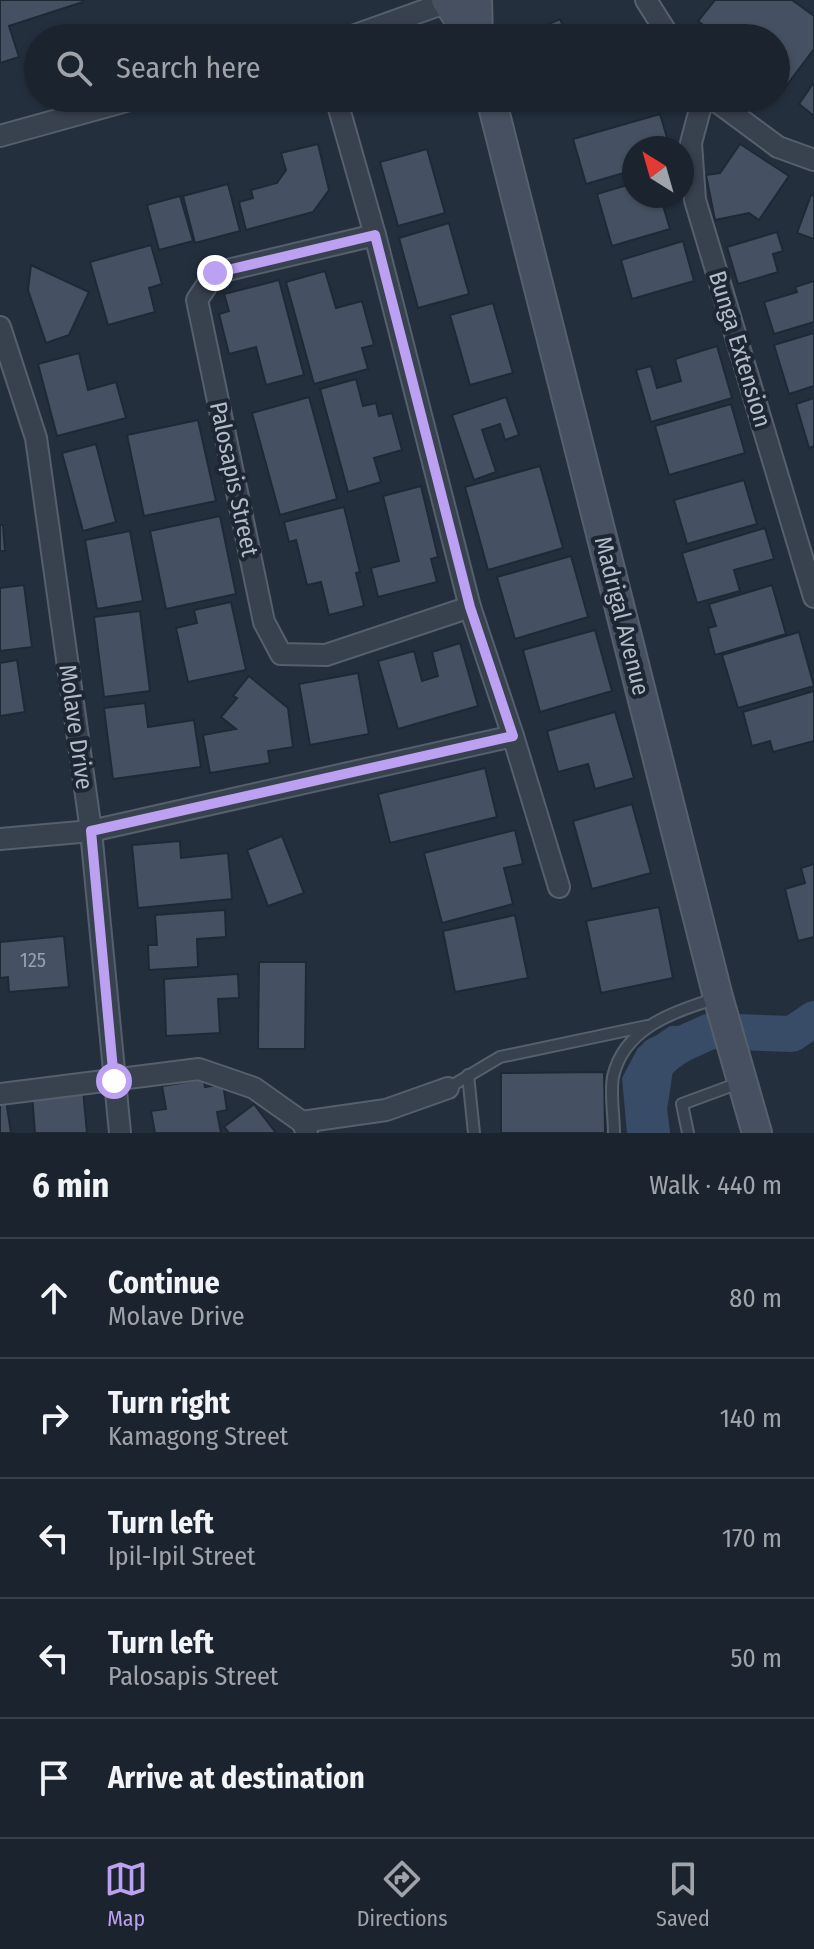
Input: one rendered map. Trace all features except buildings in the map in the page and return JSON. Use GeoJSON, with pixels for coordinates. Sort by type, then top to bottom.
{"type":"FeatureCollection","features":[{"type":"Feature","properties":{"kind":"street"},"geometry":{"type":"LineString","coordinates":[[477,0],[478,24]]}},
{"type":"Feature","properties":{"kind":"street"},"geometry":{"type":"LineString","coordinates":[[646,0],[661,24]]}},
{"type":"Feature","properties":{"kind":"street"},"geometry":{"type":"LineString","coordinates":[[386,24],[449,1],[463,24]]}},
{"type":"Feature","properties":{"kind":"street"},"geometry":{"type":"LineString","coordinates":[[0,136],[87,112]]}},
{"type":"Feature","properties":{"kind":"street"},"geometry":{"type":"LineString","coordinates":[[340,112],[375,235],[470,607],[559,887]]}},
{"type":"Feature","properties":{"kind":"street","name":"Madrigal Avenue"},"geometry":{"type":"LineString","coordinates":[[495,112],[733,1054],[757,1133]]}},
{"type":"Feature","properties":{"kind":"street","name":"Bunga Extension"},"geometry":{"type":"LineString","coordinates":[[699,112],[691,143],[695,200],[814,597]]}},
{"type":"Feature","properties":{"kind":"street"},"geometry":{"type":"LineString","coordinates":[[731,112],[778,147],[814,160]]}},
{"type":"Feature","properties":{"kind":"street","name":"Palosapis Street"},"geometry":{"type":"LineString","coordinates":[[375,235],[215,273],[197,300],[264,622],[281,654],[326,655],[470,607]]}},
{"type":"Feature","properties":{"kind":"street","name":"Molave Drive"},"geometry":{"type":"LineString","coordinates":[[0,327],[36,438],[91,831],[120,1133]]}},
{"type":"Feature","properties":{"kind":"street"},"geometry":{"type":"LineString","coordinates":[[0,839],[91,831],[513,736]]}},
{"type":"Feature","properties":{"kind":"street"},"geometry":{"type":"LineString","coordinates":[[0,1094],[199,1069],[254,1088],[304,1128],[386,1110],[448,1088]]}},
{"type":"Feature","properties":{"kind":"lane"},"geometry":{"type":"LineString","coordinates":[[448,1088],[500,1057],[647,1026],[720,1003]]}},
{"type":"Feature","properties":{"kind":"lane"},"geometry":{"type":"LineString","coordinates":[[614,1133],[613,1079],[620,1057],[630,1041],[647,1026]]}},
{"type":"Feature","properties":{"kind":"lane"},"geometry":{"type":"LineString","coordinates":[[468,1075],[474,1133]]}},
{"type":"Feature","properties":{"kind":"lane"},"geometry":{"type":"LineString","coordinates":[[688,1133],[682,1104],[741,1082]]}},
{"type":"Feature","properties":{"kind":"water"},"geometry":{"type":"Polygon","coordinates":[[[814,1001],[813,1030],[744,1042],[745,1021],[781,1021],[814,1001]]]}},
{"type":"Feature","properties":{"kind":"water"},"geometry":{"type":"Polygon","coordinates":[[[670,1026],[692,1026],[699,1055],[668,1078],[664,1094],[666,1133],[627,1133],[622,1078],[638,1048],[670,1026]]]}},
{"type":"Feature","properties":{"kind":"waterway"},"geometry":{"type":"LineString","coordinates":[[652,1133],[649,1109],[657,1055],[711,1031],[792,1034],[814,1019]]}},
{"type":"Feature","properties":{"kind":"route"},"geometry":{"type":"LineString","coordinates":[[114,1081],[91,831],[513,736],[470,607],[375,235],[215,273]]}}]}
